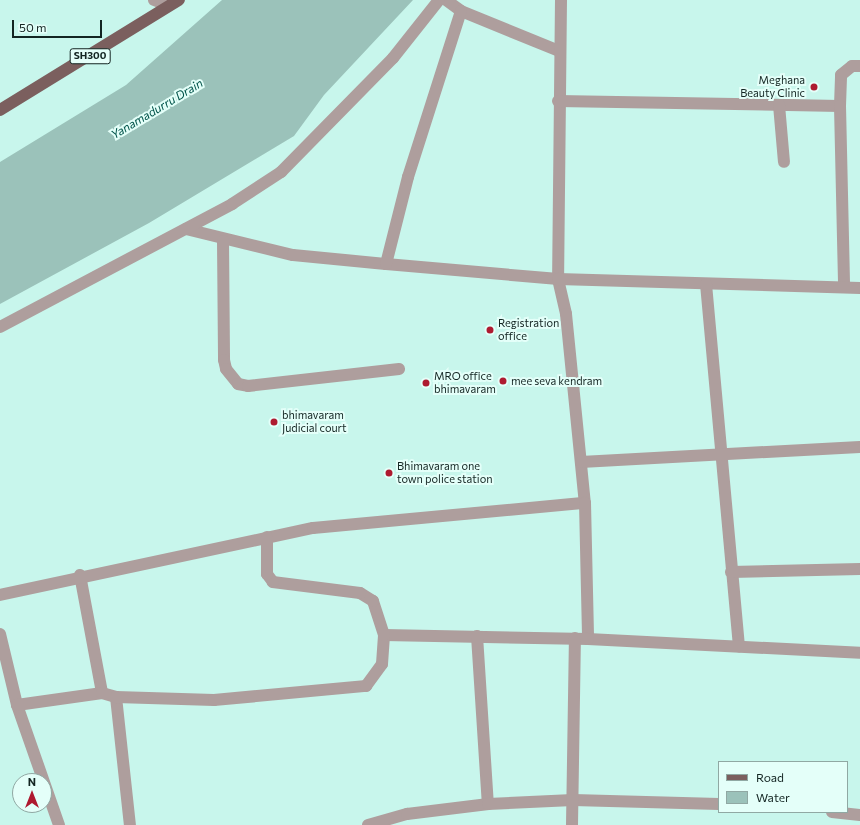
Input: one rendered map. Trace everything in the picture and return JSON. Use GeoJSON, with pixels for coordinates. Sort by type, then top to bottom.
{"type":"FeatureCollection","features":[{"type":"Feature","properties":{"kind":"main road","name":"SH300"},"geometry":{"type":"LineString","coordinates":[[0,110],[100,51],[167,5],[179,0]]}},
{"type":"Feature","properties":{"kind":"street"},"geometry":{"type":"LineString","coordinates":[[154,0],[167,5]]}},
{"type":"Feature","properties":{"kind":"street"},"geometry":{"type":"LineString","coordinates":[[0,327],[186,229],[281,172],[393,58],[439,0]]}},
{"type":"Feature","properties":{"kind":"street"},"geometry":{"type":"LineString","coordinates":[[446,0],[461,11],[559,51]]}},
{"type":"Feature","properties":{"kind":"street"},"geometry":{"type":"LineString","coordinates":[[561,0],[558,101],[558,279],[566,314],[585,503],[588,639]]}},
{"type":"Feature","properties":{"kind":"street"},"geometry":{"type":"LineString","coordinates":[[386,264],[408,177],[461,11]]}},
{"type":"Feature","properties":{"kind":"street"},"geometry":{"type":"LineString","coordinates":[[844,287],[840,106],[841,75],[852,66],[860,66]]}},
{"type":"Feature","properties":{"kind":"street"},"geometry":{"type":"LineString","coordinates":[[558,101],[840,106]]}},
{"type":"Feature","properties":{"kind":"street"},"geometry":{"type":"LineString","coordinates":[[779,105],[784,162]]}},
{"type":"Feature","properties":{"kind":"street"},"geometry":{"type":"LineString","coordinates":[[186,229],[223,241],[292,256],[558,279],[860,288]]}},
{"type":"Feature","properties":{"kind":"street"},"geometry":{"type":"LineString","coordinates":[[223,241],[224,360],[226,370],[238,384],[248,386],[399,369]]}},
{"type":"Feature","properties":{"kind":"street"},"geometry":{"type":"LineString","coordinates":[[706,284],[719,454],[739,647]]}},
{"type":"Feature","properties":{"kind":"street"},"geometry":{"type":"LineString","coordinates":[[580,462],[860,447]]}},
{"type":"Feature","properties":{"kind":"street"},"geometry":{"type":"LineString","coordinates":[[0,594],[313,528],[585,503]]}},
{"type":"Feature","properties":{"kind":"street"},"geometry":{"type":"LineString","coordinates":[[17,705],[102,694],[116,697],[214,700],[366,686],[382,664],[384,635],[373,602],[360,593],[273,582],[267,574],[267,537]]}},
{"type":"Feature","properties":{"kind":"street"},"geometry":{"type":"LineString","coordinates":[[731,572],[860,569]]}},
{"type":"Feature","properties":{"kind":"street"},"geometry":{"type":"LineString","coordinates":[[80,576],[102,694]]}},
{"type":"Feature","properties":{"kind":"street"},"geometry":{"type":"LineString","coordinates":[[0,634],[17,705],[59,825]]}},
{"type":"Feature","properties":{"kind":"street"},"geometry":{"type":"LineString","coordinates":[[384,635],[575,638],[860,653]]}},
{"type":"Feature","properties":{"kind":"street"},"geometry":{"type":"LineString","coordinates":[[477,636],[488,804]]}},
{"type":"Feature","properties":{"kind":"street"},"geometry":{"type":"LineString","coordinates":[[572,825],[575,638]]}},
{"type":"Feature","properties":{"kind":"street"},"geometry":{"type":"LineString","coordinates":[[116,697],[130,825]]}},
{"type":"Feature","properties":{"kind":"street"},"geometry":{"type":"LineString","coordinates":[[368,825],[419,819],[488,804],[573,800],[718,804]]}},
{"type":"Feature","properties":{"kind":"street"},"geometry":{"type":"LineString","coordinates":[[841,813],[860,815]]}},
{"type":"Feature","properties":{"kind":"water","name":"Yanamadurru Drain"},"geometry":{"type":"Polygon","coordinates":[[[222,0],[413,0],[324,95],[294,136],[149,223],[0,304],[0,162],[126,85],[222,0]]]}},
{"type":"Feature","properties":{"kind":"place","name":"Meghana Beauty Clinic"},"geometry":{"type":"Point","coordinates":[814,87]}},
{"type":"Feature","properties":{"kind":"place","name":"Registration office"},"geometry":{"type":"Point","coordinates":[490,330]}},
{"type":"Feature","properties":{"kind":"place","name":"mee seva kendram"},"geometry":{"type":"Point","coordinates":[503,381]}},
{"type":"Feature","properties":{"kind":"place","name":"MRO office bhimavaram"},"geometry":{"type":"Point","coordinates":[426,383]}},
{"type":"Feature","properties":{"kind":"place","name":"bhimavaram Judicial court"},"geometry":{"type":"Point","coordinates":[274,422]}},
{"type":"Feature","properties":{"kind":"place","name":"Bhimavaram one town police station"},"geometry":{"type":"Point","coordinates":[389,473]}}]}
